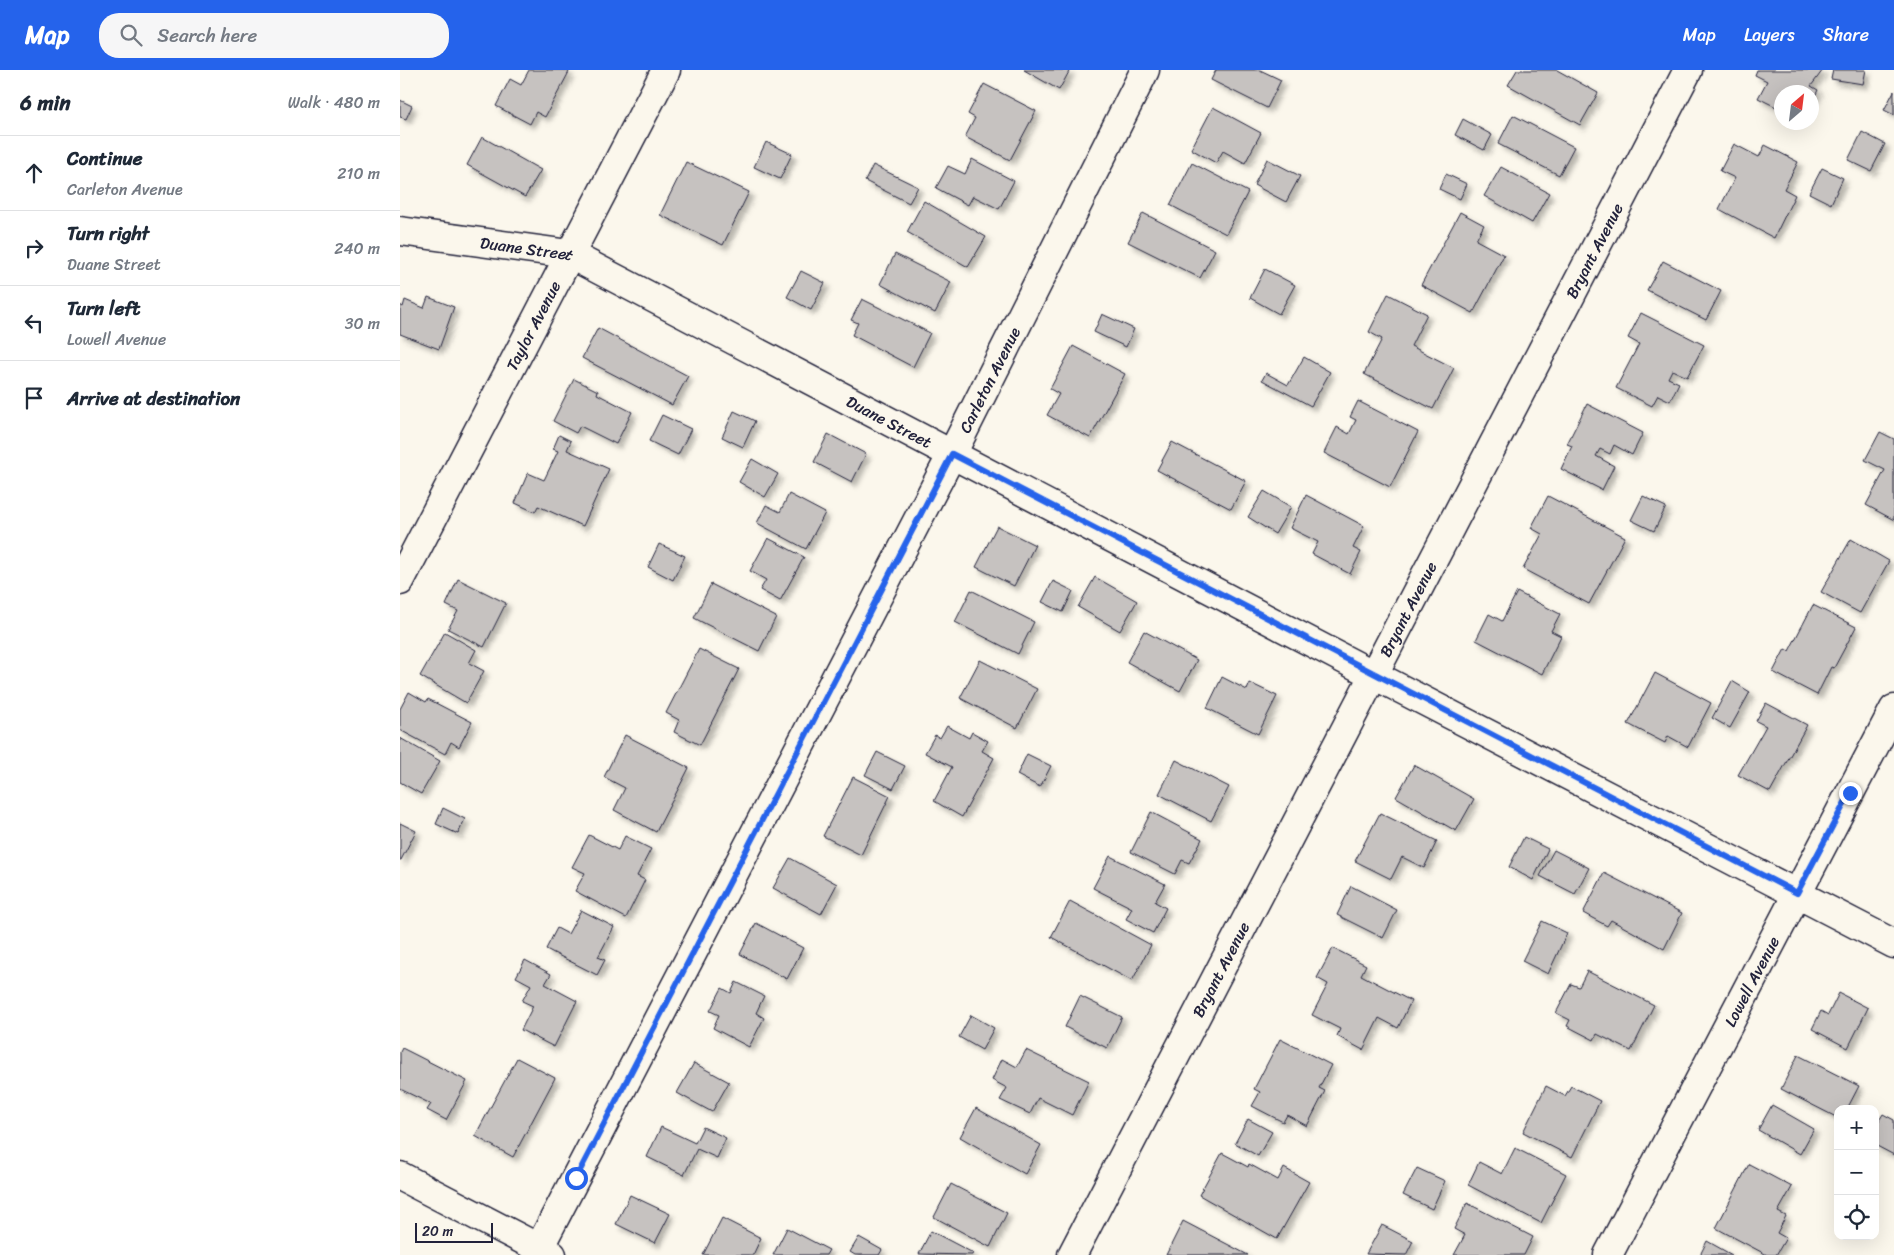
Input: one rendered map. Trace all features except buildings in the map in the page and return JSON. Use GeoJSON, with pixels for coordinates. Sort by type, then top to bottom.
{"type":"FeatureCollection","features":[{"type":"Feature","properties":{"kind":"street","name":"Taylor Avenue"},"geometry":{"type":"LineString","coordinates":[[400,582],[666,70]]}},
{"type":"Feature","properties":{"kind":"street","name":"Carleton Avenue"},"geometry":{"type":"LineString","coordinates":[[545,1252],[952,454],[1145,70]]}},
{"type":"Feature","properties":{"kind":"street","name":"Bryant Avenue"},"geometry":{"type":"LineString","coordinates":[[1072,1255],[1688,70]]}},
{"type":"Feature","properties":{"kind":"street","name":"Duane Street"},"geometry":{"type":"LineString","coordinates":[[400,231],[569,254],[1894,944]]}},
{"type":"Feature","properties":{"kind":"street","name":"Lowell Avenue"},"geometry":{"type":"LineString","coordinates":[[1608,1255],[1894,709]]}},
{"type":"Feature","properties":{"kind":"street"},"geometry":{"type":"LineString","coordinates":[[400,1176],[545,1252]]}},
{"type":"Feature","properties":{"kind":"route"},"geometry":{"type":"LineString","coordinates":[[576,1178],[952,454],[1797,893],[1850,793]]}}]}
